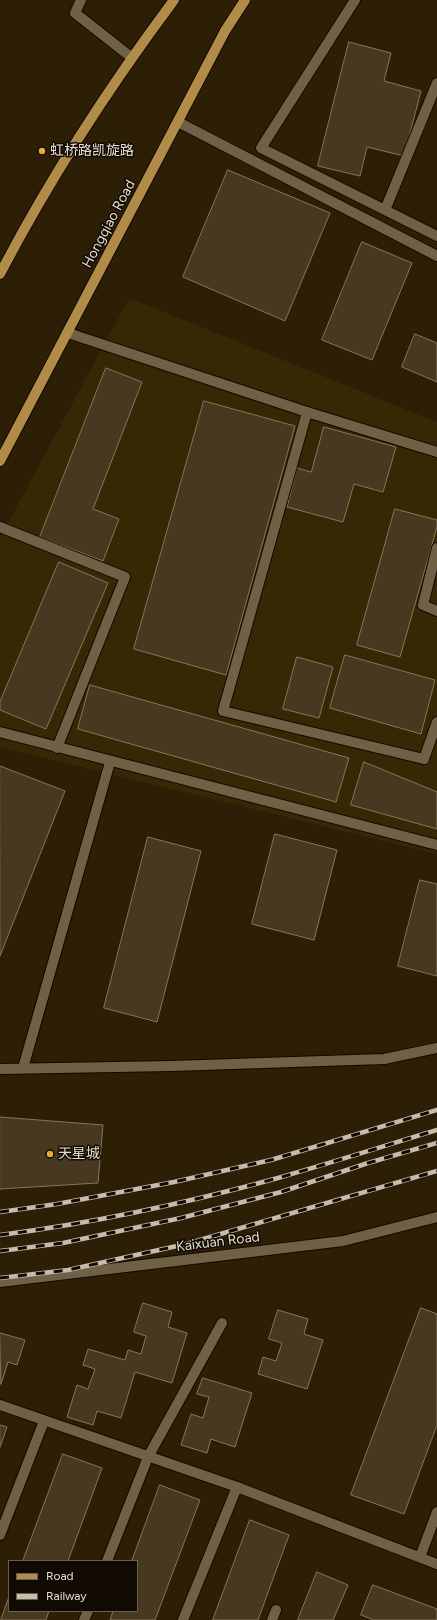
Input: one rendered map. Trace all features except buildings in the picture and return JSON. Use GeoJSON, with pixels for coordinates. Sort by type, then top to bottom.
{"type":"FeatureCollection","features":[{"type":"Feature","properties":{"kind":"main road"},"geometry":{"type":"LineString","coordinates":[[0,274],[62,163],[131,57],[174,0]]}},
{"type":"Feature","properties":{"kind":"main road","name":"Hongqiao Road"},"geometry":{"type":"LineString","coordinates":[[0,461],[225,31],[244,0]]}},
{"type":"Feature","properties":{"kind":"street"},"geometry":{"type":"LineString","coordinates":[[81,0],[75,13],[131,57]]}},
{"type":"Feature","properties":{"kind":"street"},"geometry":{"type":"LineString","coordinates":[[354,0],[261,148],[437,236]]}},
{"type":"Feature","properties":{"kind":"street"},"geometry":{"type":"LineString","coordinates":[[385,210],[437,83]]}},
{"type":"Feature","properties":{"kind":"street"},"geometry":{"type":"LineString","coordinates":[[178,122],[437,256]]}},
{"type":"Feature","properties":{"kind":"street"},"geometry":{"type":"LineString","coordinates":[[68,333],[307,412],[437,452]]}},
{"type":"Feature","properties":{"kind":"street"},"geometry":{"type":"LineString","coordinates":[[307,412],[223,711],[424,759],[437,722]]}},
{"type":"Feature","properties":{"kind":"street"},"geometry":{"type":"LineString","coordinates":[[0,527],[125,577],[57,748]]}},
{"type":"Feature","properties":{"kind":"street"},"geometry":{"type":"LineString","coordinates":[[437,548],[424,605],[437,611]]}},
{"type":"Feature","properties":{"kind":"street"},"geometry":{"type":"LineString","coordinates":[[0,732],[110,762],[437,845]]}},
{"type":"Feature","properties":{"kind":"street"},"geometry":{"type":"LineString","coordinates":[[23,1068],[110,762]]}},
{"type":"Feature","properties":{"kind":"street"},"geometry":{"type":"LineString","coordinates":[[0,1069],[172,1066],[384,1059],[437,1048]]}},
{"type":"Feature","properties":{"kind":"street","name":"Kaixuan Road"},"geometry":{"type":"LineString","coordinates":[[0,1282],[343,1241],[437,1217]]}},
{"type":"Feature","properties":{"kind":"street"},"geometry":{"type":"LineString","coordinates":[[108,1560],[148,1457],[222,1323]]}},
{"type":"Feature","properties":{"kind":"street"},"geometry":{"type":"LineString","coordinates":[[0,1405],[237,1487],[437,1564]]}},
{"type":"Feature","properties":{"kind":"street"},"geometry":{"type":"LineString","coordinates":[[0,1535],[44,1421]]}},
{"type":"Feature","properties":{"kind":"street"},"geometry":{"type":"LineString","coordinates":[[183,1620],[237,1487]]}},
{"type":"Feature","properties":{"kind":"street"},"geometry":{"type":"LineString","coordinates":[[420,1557],[437,1512]]}},
{"type":"Feature","properties":{"kind":"street"},"geometry":{"type":"LineString","coordinates":[[272,1620],[276,1610]]}},
{"type":"Feature","properties":{"kind":"shaded area"},"geometry":{"type":"Polygon","coordinates":[[[129,298],[437,422],[437,854],[0,747],[0,538],[129,298]]]}},
{"type":"Feature","properties":{"kind":"railway"},"geometry":{"type":"LineString","coordinates":[[0,1212],[57,1204],[174,1182],[271,1160],[437,1110]]}},
{"type":"Feature","properties":{"kind":"railway"},"geometry":{"type":"LineString","coordinates":[[0,1235],[70,1225],[209,1196],[298,1172],[437,1130]]}},
{"type":"Feature","properties":{"kind":"railway"},"geometry":{"type":"LineString","coordinates":[[0,1251],[63,1243],[181,1218],[281,1192],[368,1163],[437,1143]]}},
{"type":"Feature","properties":{"kind":"railway"},"geometry":{"type":"LineString","coordinates":[[0,1278],[68,1270],[186,1244],[437,1171]]}},
{"type":"Feature","properties":{"kind":"place","name":"虹桥路凯旋路"},"geometry":{"type":"Point","coordinates":[42,151]}},
{"type":"Feature","properties":{"kind":"place","name":"天星城"},"geometry":{"type":"Point","coordinates":[50,1154]}}]}
